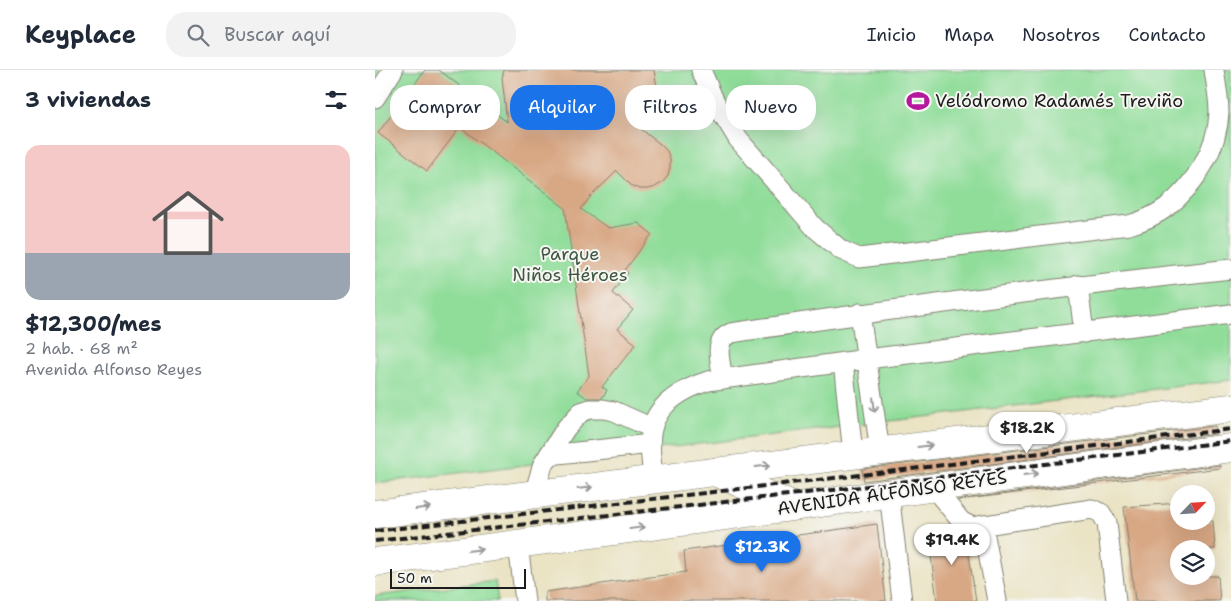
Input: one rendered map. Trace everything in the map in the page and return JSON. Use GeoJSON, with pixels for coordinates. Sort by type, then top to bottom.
{"type":"FeatureCollection","features":[{"type":"Feature","properties":{"kind":"highway"},"geometry":{"type":"LineString","coordinates":[[375,514],[1231,408]]}},
{"type":"Feature","properties":{"kind":"highway","name":"AVENIDA ALFONSO REYES"},"geometry":{"type":"LineString","coordinates":[[375,562],[1231,448]]}},
{"type":"Feature","properties":{"kind":"highway"},"geometry":{"type":"LineString","coordinates":[[713,472],[792,506]]}},
{"type":"Feature","properties":{"kind":"lane"},"geometry":{"type":"LineString","coordinates":[[375,98],[393,70]]}},
{"type":"Feature","properties":{"kind":"lane"},"geometry":{"type":"LineString","coordinates":[[701,70],[714,100],[738,140],[828,241],[841,250],[859,258],[1129,225],[1147,219],[1166,208],[1181,196],[1211,150],[1217,129],[1219,110],[1214,70]]}},
{"type":"Feature","properties":{"kind":"lane"},"geometry":{"type":"LineString","coordinates":[[723,379],[719,342],[725,335],[740,331],[860,313],[1231,269]]}},
{"type":"Feature","properties":{"kind":"lane"},"geometry":{"type":"LineString","coordinates":[[1078,286],[1084,333]]}},
{"type":"Feature","properties":{"kind":"lane"},"geometry":{"type":"LineString","coordinates":[[860,313],[867,359],[867,453]]}},
{"type":"Feature","properties":{"kind":"lane"},"geometry":{"type":"LineString","coordinates":[[653,479],[651,436],[665,406],[679,394],[694,385],[708,381],[843,362],[1231,314]]}},
{"type":"Feature","properties":{"kind":"lane"},"geometry":{"type":"LineString","coordinates":[[843,362],[867,453]]}},
{"type":"Feature","properties":{"kind":"lane"},"geometry":{"type":"LineString","coordinates":[[534,494],[543,464],[576,416],[590,409],[614,411],[651,436]]}},
{"type":"Feature","properties":{"kind":"lane"},"geometry":{"type":"LineString","coordinates":[[549,455],[651,436]]}},
{"type":"Feature","properties":{"kind":"lane"},"geometry":{"type":"LineString","coordinates":[[933,487],[961,521],[972,527],[1092,510],[1101,513],[1107,524],[1116,601]]}},
{"type":"Feature","properties":{"kind":"lane"},"geometry":{"type":"LineString","coordinates":[[889,493],[902,601]]}},
{"type":"Feature","properties":{"kind":"lane"},"geometry":{"type":"LineString","coordinates":[[983,525],[997,601]]}},
{"type":"Feature","properties":{"kind":"lane"},"geometry":{"type":"LineString","coordinates":[[518,544],[525,601]]}},
{"type":"Feature","properties":{"kind":"green space","name":"Parque Niños Héroes"},"geometry":{"type":"Polygon","coordinates":[[[375,70],[1231,70],[1231,380],[375,483],[375,70]]]}},
{"type":"Feature","properties":{"kind":"green space"},"geometry":{"type":"Polygon","coordinates":[[[495,581],[498,601],[375,601],[375,596],[495,581]]]}},
{"type":"Feature","properties":{"kind":"building"},"geometry":{"type":"Polygon","coordinates":[[[425,70],[439,70],[459,85],[414,85],[425,70]]]}},
{"type":"Feature","properties":{"kind":"building"},"geometry":{"type":"Polygon","coordinates":[[[504,70],[654,70],[657,85],[625,85],[625,130],[642,130],[667,151],[670,159],[668,176],[655,187],[639,189],[631,185],[617,171],[591,196],[581,209],[608,228],[638,223],[652,234],[625,270],[628,273],[613,293],[633,310],[617,329],[636,344],[602,387],[607,390],[602,398],[587,398],[577,391],[589,376],[565,208],[464,130],[500,130],[500,117],[507,122],[502,78],[504,70]]]}},
{"type":"Feature","properties":{"kind":"building"},"geometry":{"type":"Polygon","coordinates":[[[390,117],[390,130],[458,130],[427,171],[378,133],[390,117]]]}},
{"type":"Feature","properties":{"kind":"building"},"geometry":{"type":"Polygon","coordinates":[[[1215,426],[1216,434],[864,481],[862,469],[1215,426]]]}},
{"type":"Feature","properties":{"kind":"building"},"geometry":{"type":"Polygon","coordinates":[[[1220,465],[1220,468],[958,500],[1126,477],[1220,465]]]}},
{"type":"Feature","properties":{"kind":"building"},"geometry":{"type":"Polygon","coordinates":[[[1170,504],[1170,530],[1214,530],[1214,540],[1170,540],[1170,585],[1215,585],[1215,576],[1218,576],[1220,601],[1135,601],[1124,507],[1170,504]]]}},
{"type":"Feature","properties":{"kind":"building"},"geometry":{"type":"Polygon","coordinates":[[[877,524],[886,601],[545,601],[545,592],[686,572],[684,551],[877,524]]]}},
{"type":"Feature","properties":{"kind":"building"},"geometry":{"type":"Polygon","coordinates":[[[954,529],[966,536],[976,601],[937,601],[928,533],[954,529]]]}},
{"type":"Feature","properties":{"kind":"railway"},"geometry":{"type":"LineString","coordinates":[[375,531],[904,470],[1231,429]]}},
{"type":"Feature","properties":{"kind":"railway"},"geometry":{"type":"LineString","coordinates":[[375,541],[860,487],[1231,441]]}},
{"type":"Feature","properties":{"kind":"place","name":"Velódromo Radamés Treviño"},"geometry":{"type":"Point","coordinates":[918,101]}}]}
